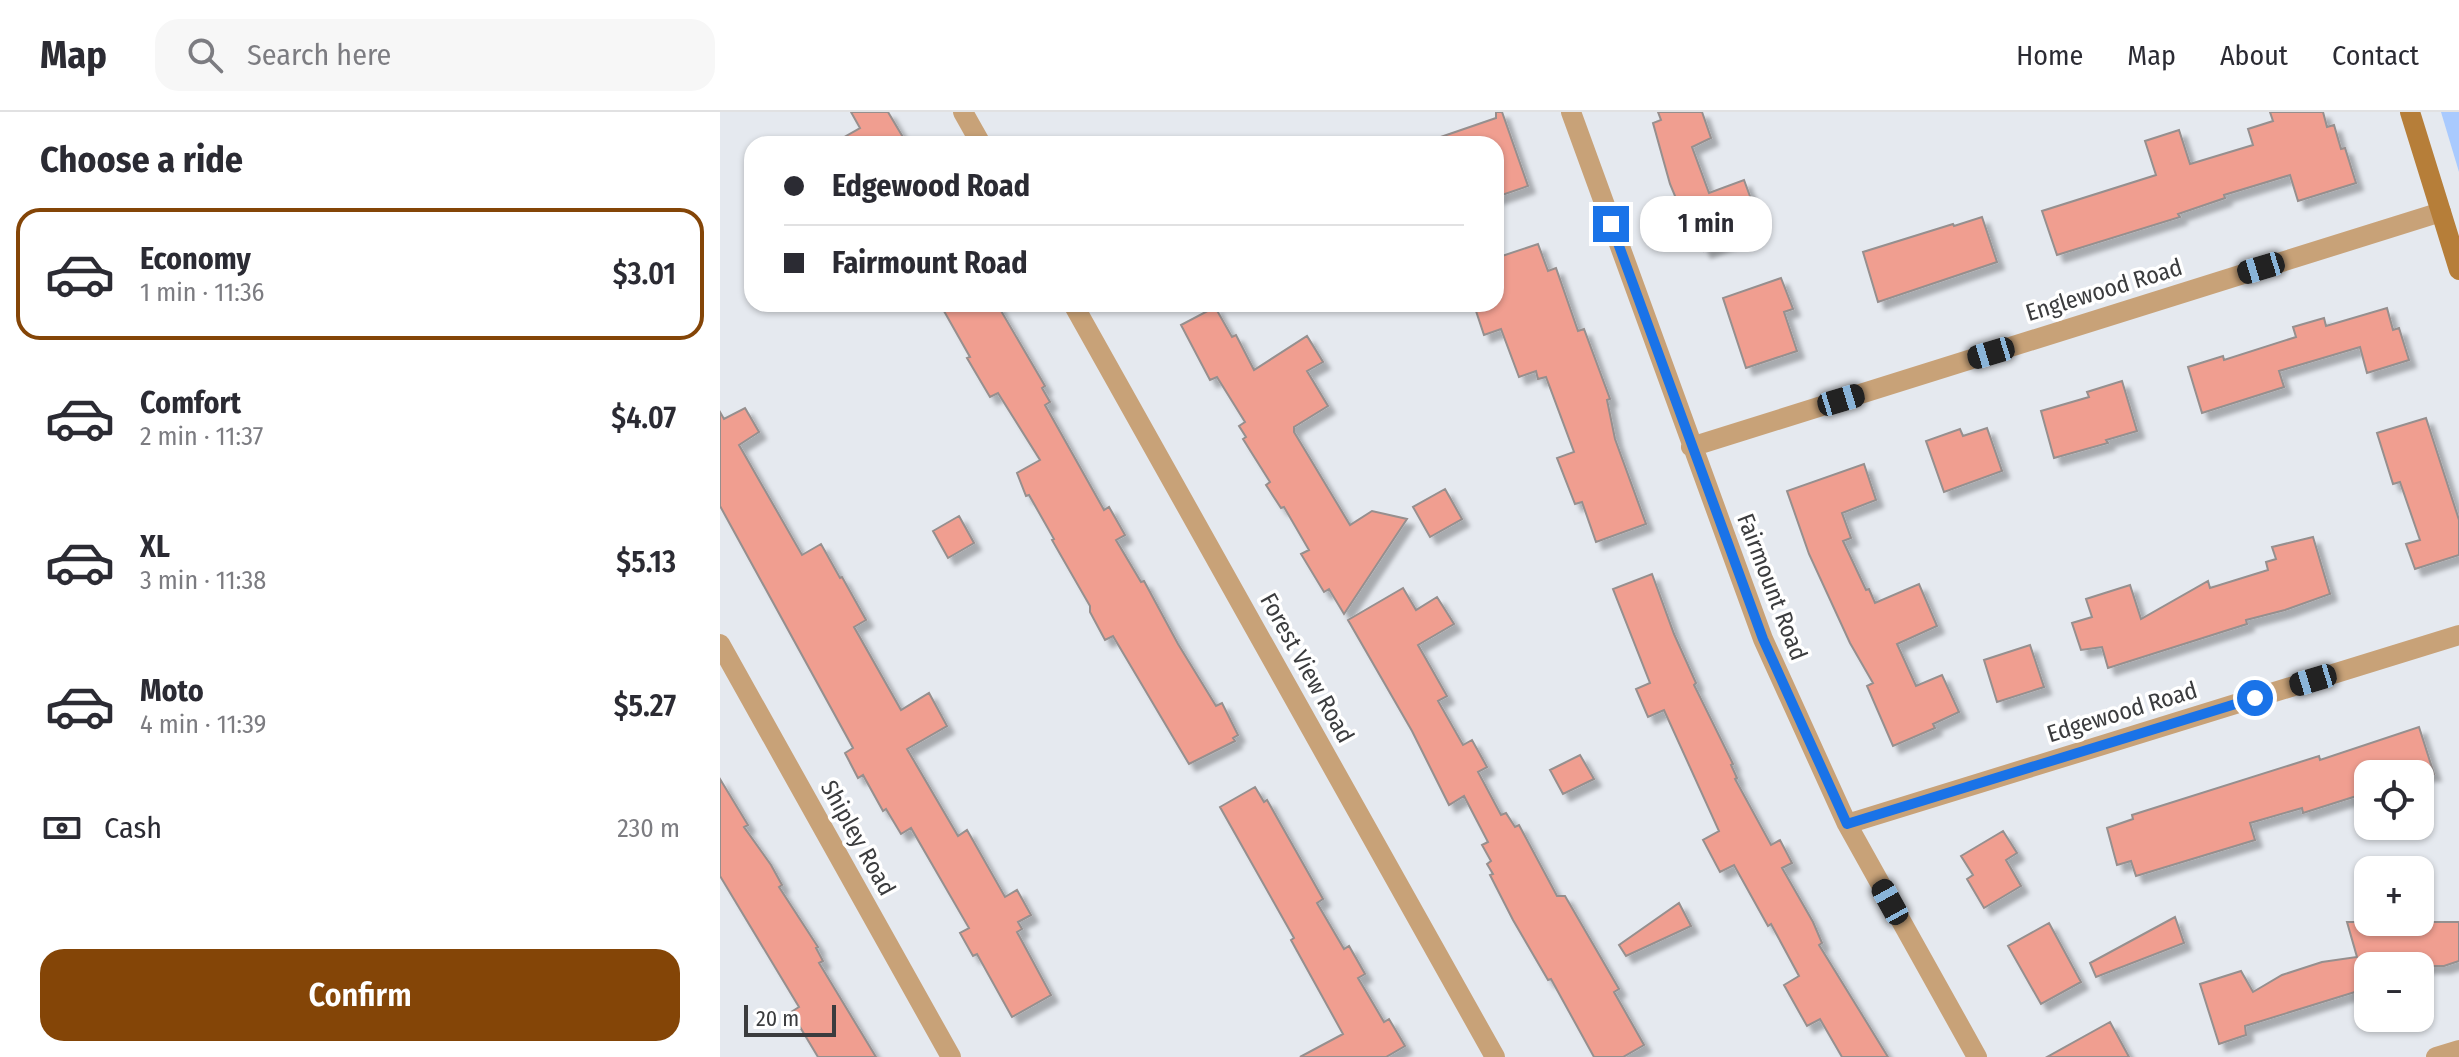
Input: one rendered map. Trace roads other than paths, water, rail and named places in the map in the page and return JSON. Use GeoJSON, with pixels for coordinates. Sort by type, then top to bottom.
{"type":"FeatureCollection","features":[{"type":"Feature","properties":{"kind":"street"},"geometry":{"type":"LineString","coordinates":[[963,112],[976,136]]}},
{"type":"Feature","properties":{"kind":"street","name":"Fairmount Road"},"geometry":{"type":"LineString","coordinates":[[1571,112],[1763,639],[1847,824],[1977,1057]]}},
{"type":"Feature","properties":{"kind":"street"},"geometry":{"type":"LineString","coordinates":[[2410,112],[2459,270]]}},
{"type":"Feature","properties":{"kind":"street","name":"Englewood Road"},"geometry":{"type":"LineString","coordinates":[[1691,447],[2441,212]]}},
{"type":"Feature","properties":{"kind":"street","name":"Forest View Road"},"geometry":{"type":"LineString","coordinates":[[1077,312],[1495,1057]]}},
{"type":"Feature","properties":{"kind":"street","name":"Edgewood Road"},"geometry":{"type":"LineString","coordinates":[[1847,824],[2459,635]]}},
{"type":"Feature","properties":{"kind":"street","name":"Shipley Road"},"geometry":{"type":"LineString","coordinates":[[720,644],[951,1057]]}},
{"type":"Feature","properties":{"kind":"street"},"geometry":{"type":"LineString","coordinates":[[2436,1057],[2459,1050]]}}]}
